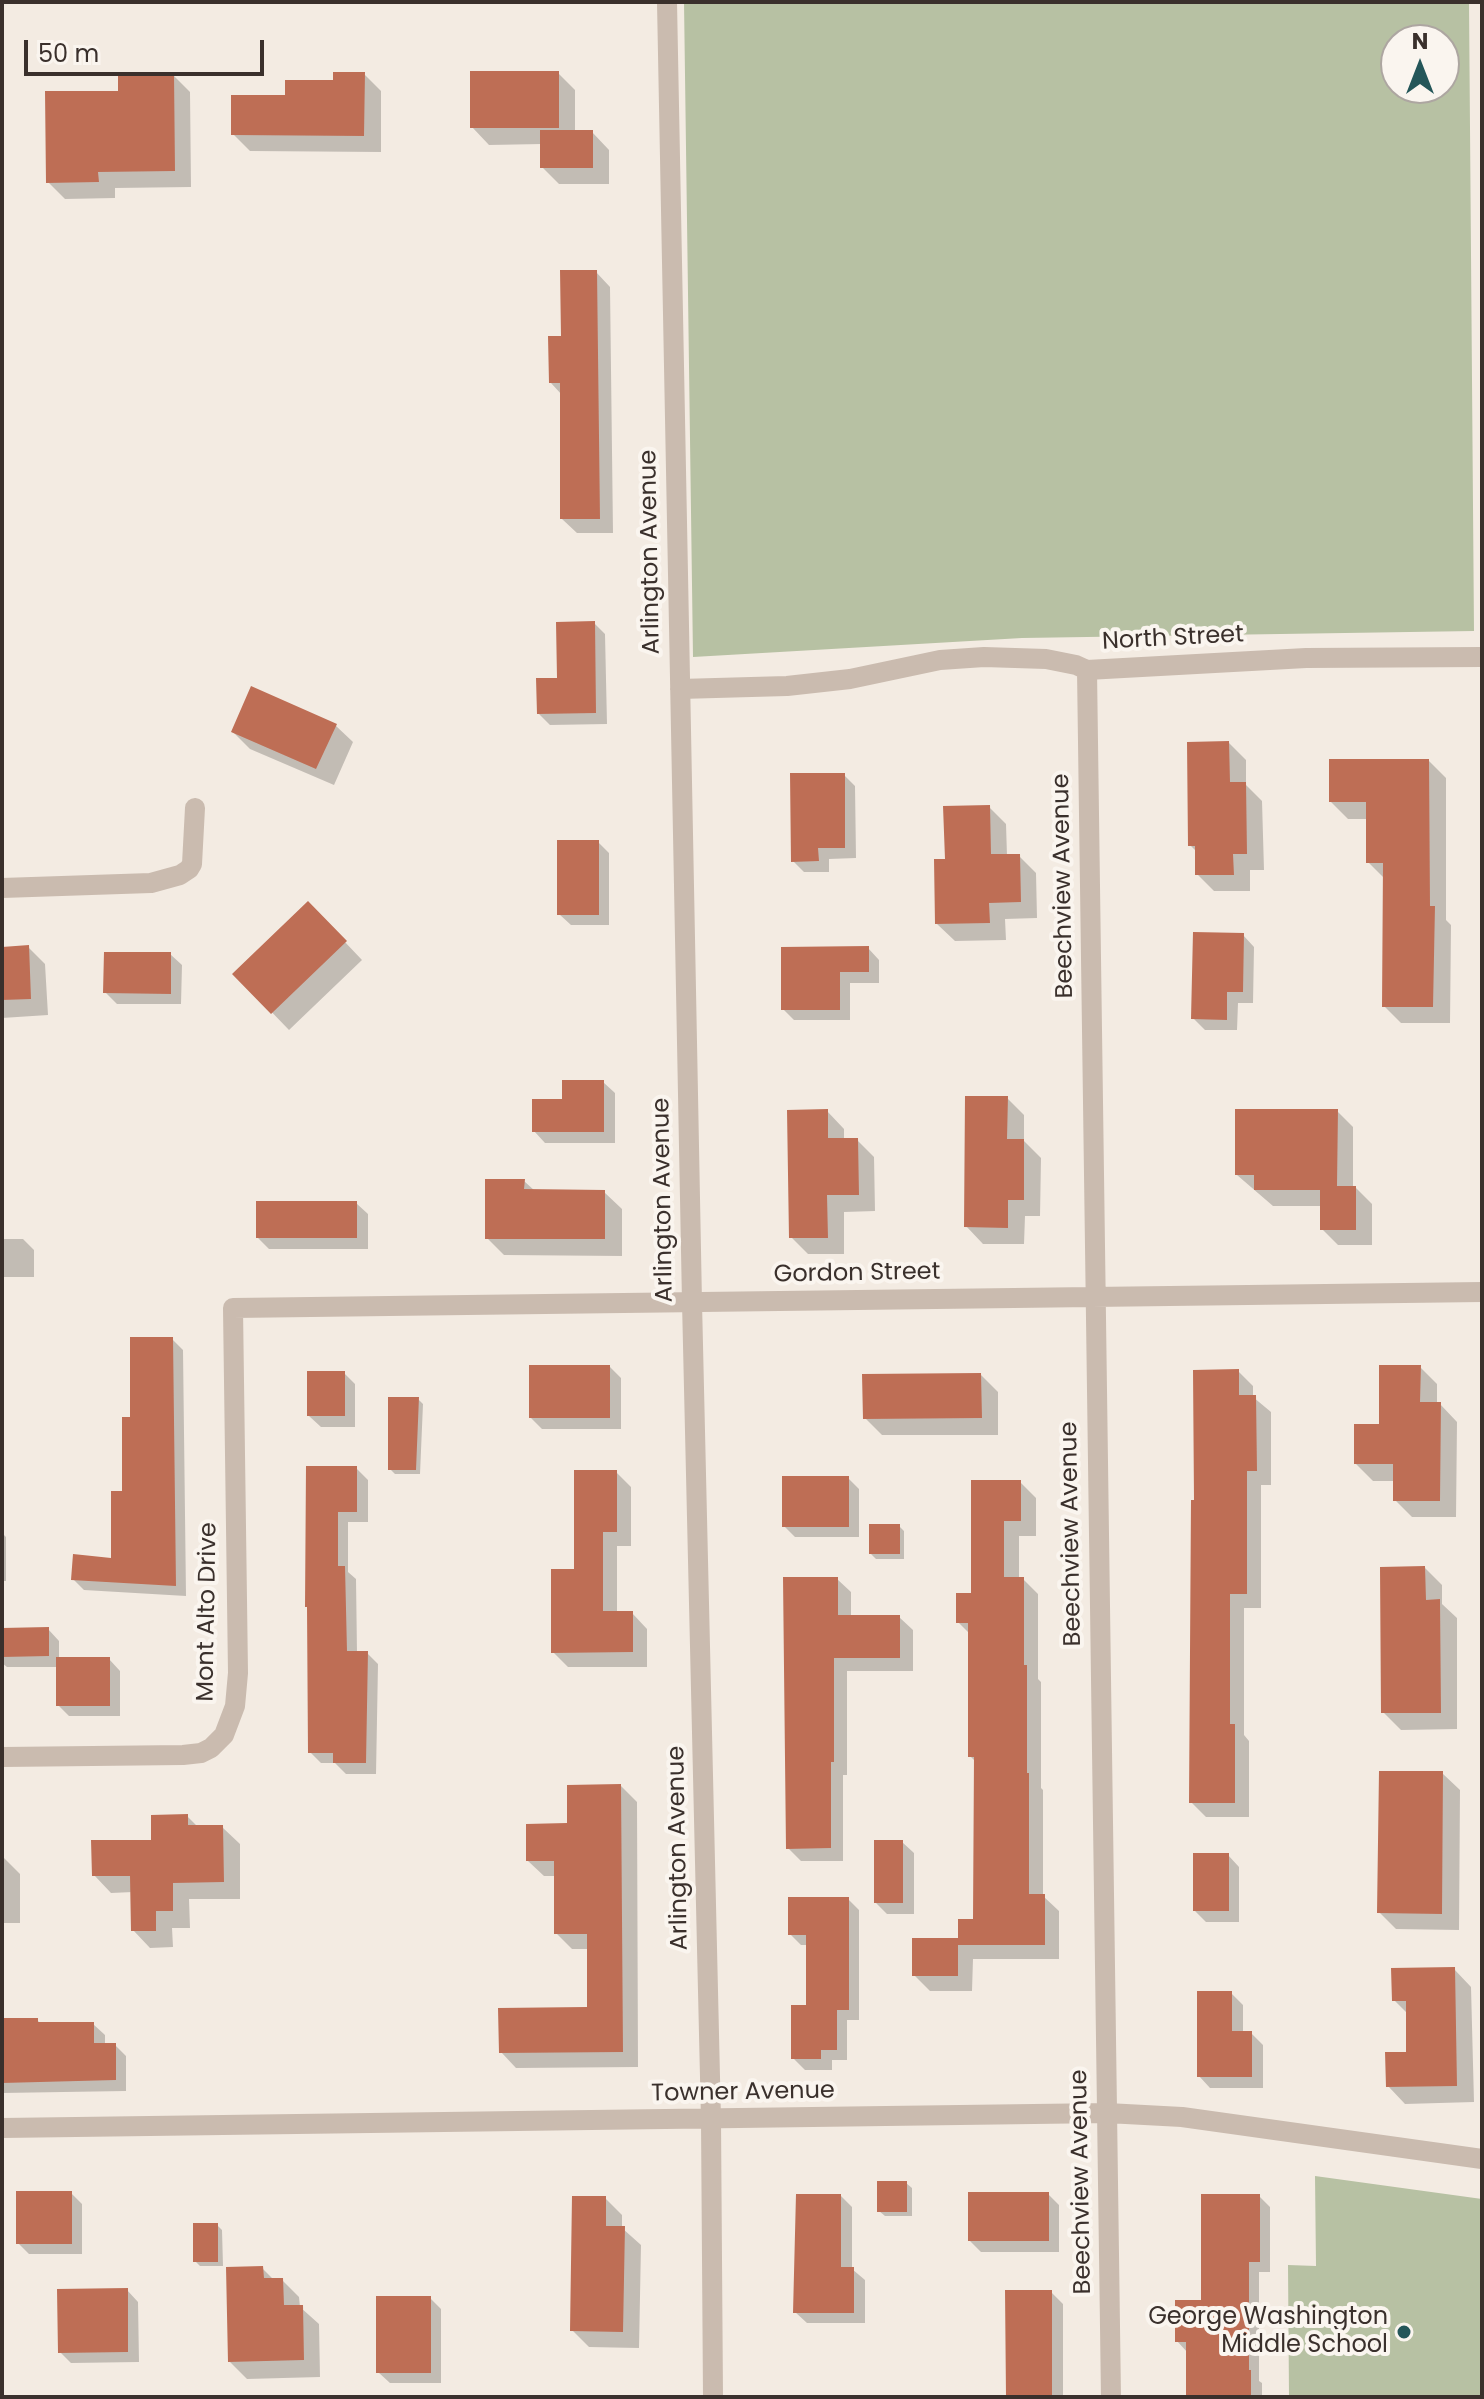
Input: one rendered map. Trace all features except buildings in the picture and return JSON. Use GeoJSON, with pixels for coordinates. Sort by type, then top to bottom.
{"type":"FeatureCollection","features":[{"type":"Feature","properties":{"kind":"street","name":"Arlington Avenue"},"geometry":{"type":"LineString","coordinates":[[667,2],[711,2120],[713,2397]]}},
{"type":"Feature","properties":{"kind":"street","name":"North Street"},"geometry":{"type":"LineString","coordinates":[[680,689],[819,683],[955,659],[1046,659],[1087,670],[1306,658],[1482,657]]}},
{"type":"Feature","properties":{"kind":"street","name":"Beechview Avenue"},"geometry":{"type":"LineString","coordinates":[[1087,670],[1111,2397]]}},
{"type":"Feature","properties":{"kind":"street"},"geometry":{"type":"LineString","coordinates":[[2,888],[128,884],[171,879],[192,864],[195,808]]}},
{"type":"Feature","properties":{"kind":"street","name":"Gordon Street"},"geometry":{"type":"LineString","coordinates":[[233,1308],[1482,1292]]}},
{"type":"Feature","properties":{"kind":"street","name":"Mont Alto Drive"},"geometry":{"type":"LineString","coordinates":[[2,1757],[183,1755],[201,1753],[224,1735],[235,1706],[238,1673],[233,1308]]}},
{"type":"Feature","properties":{"kind":"street","name":"Towner Avenue"},"geometry":{"type":"LineString","coordinates":[[2,2128],[1107,2113],[1182,2117],[1482,2159]]}},
{"type":"Feature","properties":{"kind":"green space"},"geometry":{"type":"Polygon","coordinates":[[[684,2],[1469,2],[1474,631],[1022,638],[693,657],[684,2]]]}},
{"type":"Feature","properties":{"kind":"green space","name":"George Washington Middle School"},"geometry":{"type":"Polygon","coordinates":[[[1315,2176],[1482,2199],[1482,2397],[1289,2397],[1288,2265],[1316,2266],[1315,2176]]]}},
{"type":"Feature","properties":{"kind":"place","name":"George Washington Middle School"},"geometry":{"type":"Point","coordinates":[1404,2332]}}]}
